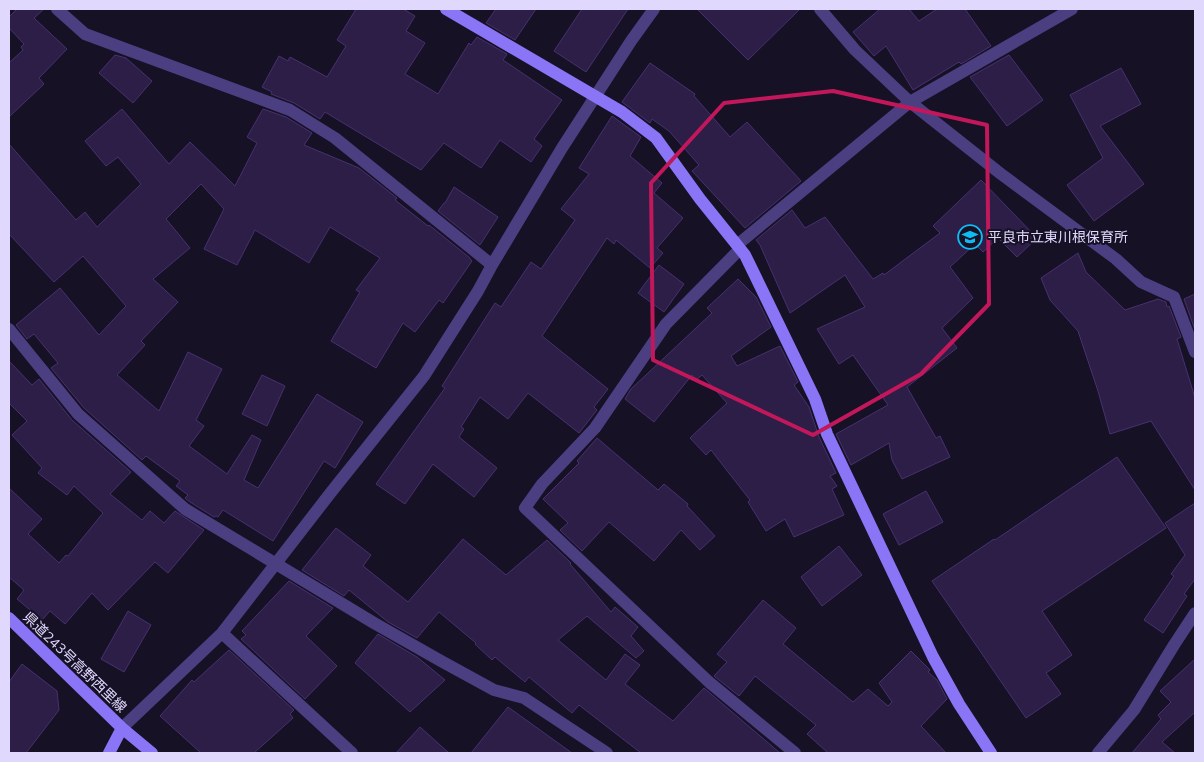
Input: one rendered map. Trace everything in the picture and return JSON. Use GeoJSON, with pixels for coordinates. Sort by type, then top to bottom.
{"type":"FeatureCollection","features":[{"type":"Feature","properties":{"kind":"street"},"geometry":{"type":"LineString","coordinates":[[57,9],[85,34],[290,110],[335,138],[492,265]]}},
{"type":"Feature","properties":{"kind":"street"},"geometry":{"type":"LineString","coordinates":[[446,9],[622,112],[656,138],[700,199],[745,255],[815,399],[827,434],[933,657],[991,753]]}},
{"type":"Feature","properties":{"kind":"street"},"geometry":{"type":"LineString","coordinates":[[152,753],[122,728],[222,633],[424,376],[478,291],[594,97],[654,9]]}},
{"type":"Feature","properties":{"kind":"street"},"geometry":{"type":"LineString","coordinates":[[820,9],[855,50],[910,102],[1001,174],[1116,259],[1141,282],[1174,297],[1195,352]]}},
{"type":"Feature","properties":{"kind":"street"},"geometry":{"type":"LineString","coordinates":[[795,753],[709,682],[525,508],[542,484],[594,428],[666,324],[738,247],[910,102],[1072,9]]}},
{"type":"Feature","properties":{"kind":"street"},"geometry":{"type":"LineString","coordinates":[[9,329],[78,414],[185,509],[374,623],[449,665],[494,690],[524,698],[607,753]]}},
{"type":"Feature","properties":{"kind":"street"},"geometry":{"type":"LineString","coordinates":[[1098,753],[1134,710],[1195,614]]}},
{"type":"Feature","properties":{"kind":"street","name":"県道243号高野西里線"},"geometry":{"type":"LineString","coordinates":[[9,618],[122,728],[109,753]]}},
{"type":"Feature","properties":{"kind":"street"},"geometry":{"type":"LineString","coordinates":[[222,633],[352,753]]}},
{"type":"Feature","properties":{"kind":"highlighted area"},"geometry":{"type":"Polygon","coordinates":[[[833,91],[987,125],[989,304],[921,374],[813,435],[653,360],[651,183],[724,103],[833,91]]]}},
{"type":"Feature","properties":{"kind":"building"},"geometry":{"type":"Polygon","coordinates":[[[17,9],[44,9],[34,18],[67,49],[39,78],[44,84],[9,117],[9,63],[23,50],[21,47],[24,44],[9,28],[9,17],[17,9]]]}},
{"type":"Feature","properties":{"kind":"building"},"geometry":{"type":"Polygon","coordinates":[[[356,9],[403,9],[415,16],[406,31],[425,43],[405,74],[438,94],[469,43],[471,45],[477,37],[507,54],[503,60],[562,100],[534,139],[542,146],[531,162],[500,140],[481,168],[444,143],[421,170],[325,112],[320,119],[294,103],[271,94],[272,92],[262,87],[279,56],[288,61],[290,57],[327,77],[346,46],[337,40],[356,9]]]}},
{"type":"Feature","properties":{"kind":"building"},"geometry":{"type":"Polygon","coordinates":[[[496,9],[536,9],[515,40],[486,23],[496,9]]]}},
{"type":"Feature","properties":{"kind":"building"},"geometry":{"type":"Polygon","coordinates":[[[582,9],[628,9],[586,72],[554,51],[582,9]]]}},
{"type":"Feature","properties":{"kind":"building"},"geometry":{"type":"Polygon","coordinates":[[[697,9],[800,9],[748,60],[697,9]]]}},
{"type":"Feature","properties":{"kind":"building"},"geometry":{"type":"Polygon","coordinates":[[[880,9],[909,9],[919,21],[937,9],[965,9],[991,46],[961,64],[959,62],[913,90],[886,46],[874,56],[853,32],[880,9]]]}},
{"type":"Feature","properties":{"kind":"building"},"geometry":{"type":"Polygon","coordinates":[[[115,55],[126,58],[152,81],[133,103],[99,73],[115,55]]]}},
{"type":"Feature","properties":{"kind":"building"},"geometry":{"type":"Polygon","coordinates":[[[1009,55],[1043,100],[1007,126],[970,77],[1009,55]]]}},
{"type":"Feature","properties":{"kind":"building"},"geometry":{"type":"Polygon","coordinates":[[[650,63],[695,94],[694,96],[730,137],[747,122],[801,181],[745,228],[692,171],[699,165],[669,131],[652,119],[650,123],[622,102],[650,63]]]}},
{"type":"Feature","properties":{"kind":"building"},"geometry":{"type":"Polygon","coordinates":[[[1121,68],[1141,104],[1100,126],[1144,184],[1094,221],[1067,185],[1103,158],[1070,95],[1121,68]]]}},
{"type":"Feature","properties":{"kind":"building"},"geometry":{"type":"Polygon","coordinates":[[[122,109],[169,164],[190,142],[235,186],[257,143],[247,137],[263,109],[286,117],[312,133],[304,145],[359,168],[397,198],[395,200],[429,225],[472,261],[443,303],[439,300],[415,332],[403,323],[376,368],[331,341],[360,292],[356,290],[380,258],[330,227],[309,263],[255,230],[237,265],[204,249],[224,209],[201,184],[166,219],[190,248],[153,279],[178,302],[141,341],[145,345],[117,375],[159,411],[188,352],[222,369],[196,420],[204,426],[189,446],[227,474],[252,435],[261,440],[244,480],[258,488],[317,394],[363,422],[335,468],[324,461],[273,541],[223,510],[218,517],[214,517],[185,498],[188,495],[176,486],[180,481],[146,456],[142,460],[84,408],[51,368],[58,363],[34,334],[27,339],[16,325],[60,288],[99,335],[126,306],[83,256],[54,282],[9,234],[9,144],[76,220],[85,212],[97,227],[141,184],[118,157],[106,166],[85,141],[122,109]]]}},
{"type":"Feature","properties":{"kind":"building"},"geometry":{"type":"Polygon","coordinates":[[[612,116],[641,137],[630,156],[662,183],[654,193],[683,218],[657,248],[663,253],[650,268],[616,240],[614,244],[607,238],[542,336],[608,389],[594,407],[597,410],[579,433],[528,393],[508,419],[480,397],[461,427],[464,429],[459,437],[497,468],[474,497],[433,464],[405,504],[376,484],[445,388],[442,386],[495,303],[501,307],[531,262],[541,269],[575,220],[561,209],[589,174],[579,168],[612,116]]]}},
{"type":"Feature","properties":{"kind":"building"},"geometry":{"type":"Polygon","coordinates":[[[981,180],[1037,238],[1017,257],[998,238],[983,252],[975,244],[950,267],[973,298],[942,328],[957,348],[907,387],[936,438],[940,436],[950,457],[902,479],[892,460],[889,443],[851,465],[836,434],[888,405],[853,355],[839,364],[817,329],[865,307],[845,275],[790,313],[760,245],[756,240],[792,210],[805,228],[825,217],[873,279],[883,273],[884,275],[940,233],[933,226],[981,180]]]}},
{"type":"Feature","properties":{"kind":"building"},"geometry":{"type":"Polygon","coordinates":[[[454,187],[498,217],[480,245],[438,211],[454,187]]]}},
{"type":"Feature","properties":{"kind":"building"},"geometry":{"type":"Polygon","coordinates":[[[1078,253],[1086,272],[1125,310],[1158,299],[1166,302],[1167,307],[1169,306],[1181,337],[1177,339],[1195,398],[1195,490],[1151,421],[1110,434],[1078,331],[1050,300],[1041,278],[1078,253]]]}},
{"type":"Feature","properties":{"kind":"building"},"geometry":{"type":"Polygon","coordinates":[[[659,265],[684,284],[664,312],[638,293],[659,265]]]}},
{"type":"Feature","properties":{"kind":"building"},"geometry":{"type":"Polygon","coordinates":[[[738,279],[756,297],[771,327],[731,356],[737,366],[780,346],[798,382],[794,385],[809,407],[819,437],[836,473],[830,476],[837,486],[832,489],[844,515],[794,537],[785,519],[766,531],[748,502],[750,500],[711,450],[706,455],[690,438],[727,403],[702,375],[696,380],[692,375],[654,422],[625,399],[631,389],[712,313],[707,308],[738,279]]]}},
{"type":"Feature","properties":{"kind":"building"},"geometry":{"type":"Polygon","coordinates":[[[1195,294],[1195,330],[1184,299],[1195,294]]]}},
{"type":"Feature","properties":{"kind":"building"},"geometry":{"type":"Polygon","coordinates":[[[9,361],[32,385],[39,379],[72,420],[131,472],[110,494],[142,520],[150,511],[164,523],[175,511],[204,530],[168,573],[155,562],[108,610],[92,593],[65,624],[50,611],[42,620],[17,599],[24,590],[9,577],[9,488],[42,519],[28,534],[59,563],[66,555],[68,556],[103,513],[74,486],[67,495],[38,473],[42,468],[12,435],[27,421],[9,403],[9,361]]]}},
{"type":"Feature","properties":{"kind":"building"},"geometry":{"type":"Polygon","coordinates":[[[262,375],[285,386],[267,426],[242,414],[262,375]]]}},
{"type":"Feature","properties":{"kind":"building"},"geometry":{"type":"Polygon","coordinates":[[[597,438],[658,490],[664,484],[688,504],[687,506],[715,536],[700,550],[681,530],[654,561],[609,522],[582,551],[560,530],[568,523],[543,499],[579,463],[577,461],[597,438]]]}},
{"type":"Feature","properties":{"kind":"building"},"geometry":{"type":"Polygon","coordinates":[[[1117,457],[1166,528],[1042,611],[1072,655],[1046,673],[1061,694],[1026,718],[932,581],[1117,457]]]}},
{"type":"Feature","properties":{"kind":"building"},"geometry":{"type":"Polygon","coordinates":[[[926,491],[943,522],[899,545],[883,514],[926,491]]]}},
{"type":"Feature","properties":{"kind":"building"},"geometry":{"type":"Polygon","coordinates":[[[1195,503],[1195,579],[1184,594],[1187,596],[1163,633],[1144,620],[1174,576],[1171,574],[1185,555],[1165,523],[1195,503]]]}},
{"type":"Feature","properties":{"kind":"building"},"geometry":{"type":"Polygon","coordinates":[[[336,528],[371,555],[363,566],[408,602],[463,539],[506,575],[547,540],[571,563],[611,612],[615,607],[638,627],[631,636],[644,651],[636,658],[587,616],[558,640],[606,680],[625,654],[640,665],[625,684],[673,721],[704,688],[780,753],[641,753],[579,705],[572,713],[529,677],[525,682],[495,657],[492,660],[476,643],[439,612],[417,638],[388,622],[349,590],[344,596],[302,570],[336,528]]]}},
{"type":"Feature","properties":{"kind":"building"},"geometry":{"type":"Polygon","coordinates":[[[839,546],[862,575],[822,606],[801,577],[839,546]]]}},
{"type":"Feature","properties":{"kind":"building"},"geometry":{"type":"Polygon","coordinates":[[[289,581],[333,608],[306,636],[337,666],[305,699],[241,639],[246,635],[242,631],[289,581]]]}},
{"type":"Feature","properties":{"kind":"building"},"geometry":{"type":"Polygon","coordinates":[[[763,600],[796,628],[783,644],[853,702],[868,689],[888,706],[892,702],[879,683],[911,651],[930,670],[928,672],[937,680],[947,699],[921,726],[946,753],[828,753],[807,734],[816,725],[755,676],[739,696],[714,676],[727,662],[717,654],[763,600]]]}},
{"type":"Feature","properties":{"kind":"building"},"geometry":{"type":"Polygon","coordinates":[[[128,611],[151,625],[124,672],[101,659],[128,611]]]}},
{"type":"Feature","properties":{"kind":"building"},"geometry":{"type":"Polygon","coordinates":[[[378,634],[417,657],[445,680],[410,712],[355,663],[378,634]]]}},
{"type":"Feature","properties":{"kind":"building"},"geometry":{"type":"Polygon","coordinates":[[[229,650],[294,710],[290,714],[293,718],[254,753],[201,753],[160,716],[192,680],[194,682],[229,650]]]}},
{"type":"Feature","properties":{"kind":"building"},"geometry":{"type":"Polygon","coordinates":[[[1195,659],[1195,712],[1162,742],[1175,753],[1132,753],[1161,719],[1158,715],[1171,702],[1160,691],[1195,659]]]}},
{"type":"Feature","properties":{"kind":"building"},"geometry":{"type":"Polygon","coordinates":[[[22,664],[57,691],[59,710],[26,753],[9,753],[9,682],[22,664]]]}},
{"type":"Feature","properties":{"kind":"building"},"geometry":{"type":"Polygon","coordinates":[[[508,707],[572,753],[471,753],[508,707]]]}},
{"type":"Feature","properties":{"kind":"building"},"geometry":{"type":"Polygon","coordinates":[[[420,727],[449,753],[396,753],[420,727]]]}},
{"type":"Feature","properties":{"kind":"place","name":"平良市立東川根保育所"},"geometry":{"type":"Point","coordinates":[970,237]}}]}
